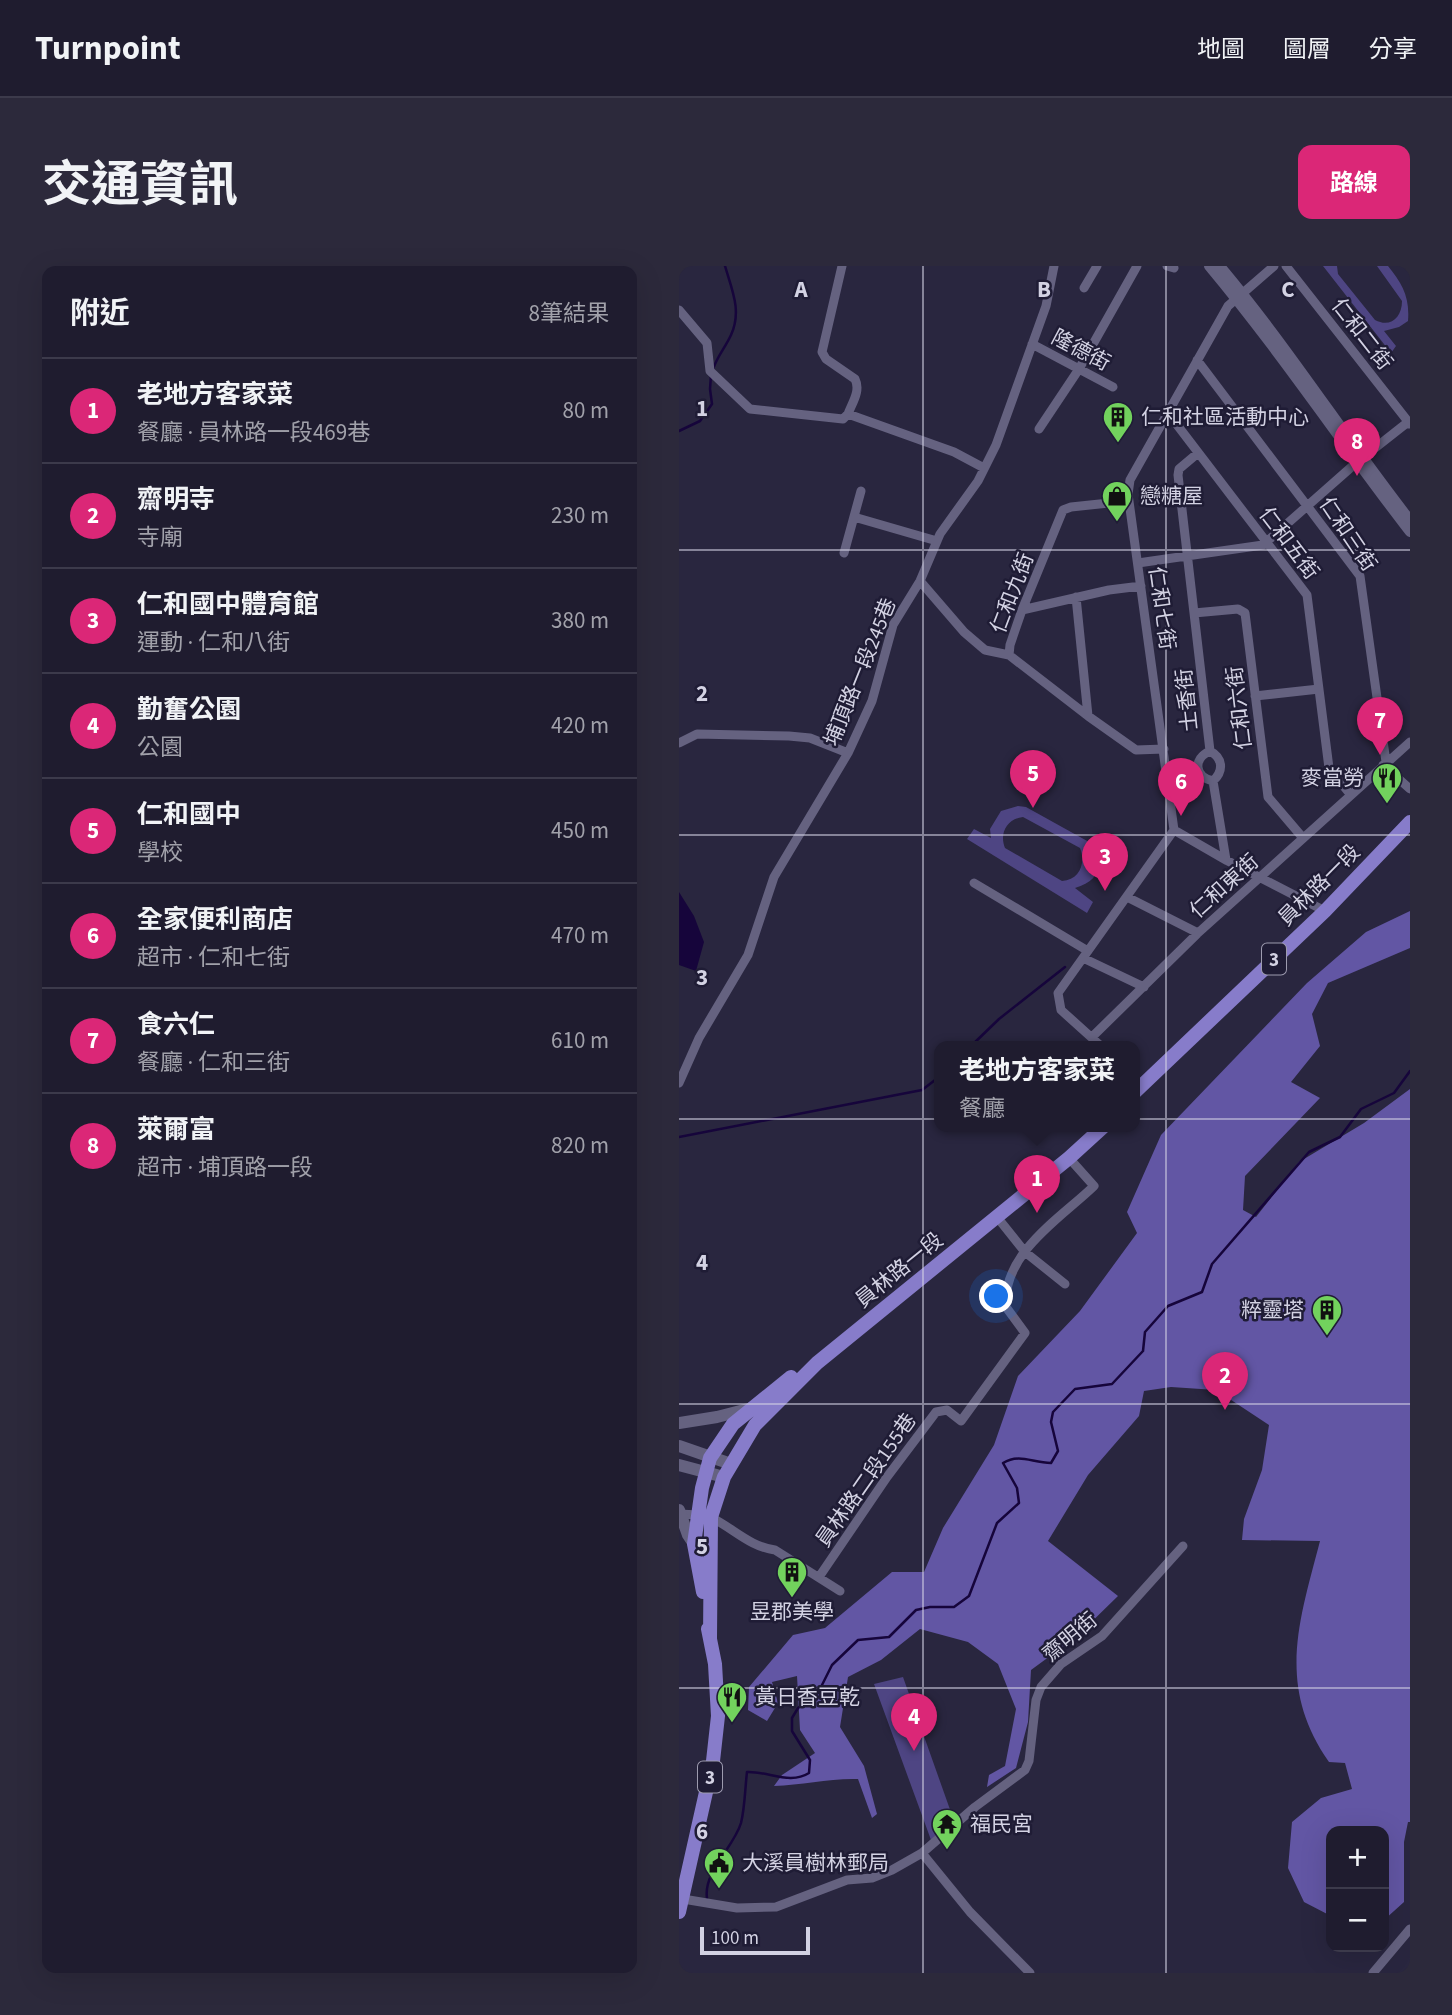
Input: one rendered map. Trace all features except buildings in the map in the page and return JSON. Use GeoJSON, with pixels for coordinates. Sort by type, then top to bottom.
{"type":"FeatureCollection","features":[{"type":"Feature","properties":{"kind":"main road","name":"員林路一段"},"geometry":{"type":"LineString","coordinates":[[1140,1082],[1325,911],[1410,822]]}},
{"type":"Feature","properties":{"kind":"main road","name":"員林路一段"},"geometry":{"type":"LineString","coordinates":[[731,1464],[755,1425],[817,1363],[1098,1132]]}},
{"type":"Feature","properties":{"kind":"main road","name":"員林路一段"},"geometry":{"type":"LineString","coordinates":[[708,1465],[733,1424],[801,1370],[817,1363]]}},
{"type":"Feature","properties":{"kind":"main road"},"geometry":{"type":"LineString","coordinates":[[679,1423],[717,1418],[752,1408]]}},
{"type":"Feature","properties":{"kind":"main road"},"geometry":{"type":"LineString","coordinates":[[679,1446],[724,1478]]}},
{"type":"Feature","properties":{"kind":"main road"},"geometry":{"type":"LineString","coordinates":[[679,1465],[731,1464]]}},
{"type":"Feature","properties":{"kind":"main road","name":"3"},"geometry":{"type":"LineString","coordinates":[[681,1905],[713,1761],[718,1716],[715,1664],[694,1544],[704,1516],[731,1464]]}},
{"type":"Feature","properties":{"kind":"main road","name":"3"},"geometry":{"type":"LineString","coordinates":[[708,1465],[704,1516],[710,1639]]}},
{"type":"Feature","properties":{"kind":"main road"},"geometry":{"type":"LineString","coordinates":[[680,1512],[694,1544]]}},
{"type":"Feature","properties":{"kind":"street"},"geometry":{"type":"LineString","coordinates":[[679,310],[707,343],[712,373],[750,409],[798,412],[843,419],[848,414],[858,384],[826,359],[822,352],[842,266]]}},
{"type":"Feature","properties":{"kind":"street","name":"埔頂路一段245巷"},"geometry":{"type":"LineString","coordinates":[[679,1083],[699,1038],[748,955],[774,877],[848,752],[871,701],[893,625],[919,581],[937,541],[984,468],[1007,420],[1050,290],[1054,266]]}},
{"type":"Feature","properties":{"kind":"street"},"geometry":{"type":"LineString","coordinates":[[1084,288],[1097,266]]}},
{"type":"Feature","properties":{"kind":"street"},"geometry":{"type":"LineString","coordinates":[[1039,429],[1079,369],[1137,266]]}},
{"type":"Feature","properties":{"kind":"street"},"geometry":{"type":"LineString","coordinates":[[1209,266],[1239,295]]}},
{"type":"Feature","properties":{"kind":"street"},"geometry":{"type":"LineString","coordinates":[[1220,266],[1410,532]]}},
{"type":"Feature","properties":{"kind":"street","name":"仁和七街"},"geometry":{"type":"LineString","coordinates":[[1174,830],[1128,501],[1130,480],[1228,306],[1274,266]]}},
{"type":"Feature","properties":{"kind":"street","name":"仁和二街"},"geometry":{"type":"LineString","coordinates":[[1286,266],[1409,423]]}},
{"type":"Feature","properties":{"kind":"street","name":"隆德街"},"geometry":{"type":"LineString","coordinates":[[1033,344],[1113,387]]}},
{"type":"Feature","properties":{"kind":"street","name":"仁和三街"},"geometry":{"type":"LineString","coordinates":[[1197,360],[1360,576],[1385,764]]}},
{"type":"Feature","properties":{"kind":"street","name":"仁和五街"},"geometry":{"type":"LineString","coordinates":[[1168,413],[1307,595],[1329,768],[1350,794]]}},
{"type":"Feature","properties":{"kind":"street"},"geometry":{"type":"LineString","coordinates":[[848,414],[954,452],[984,468]]}},
{"type":"Feature","properties":{"kind":"street"},"geometry":{"type":"LineString","coordinates":[[1138,563],[1263,545],[1359,461],[1409,423]]}},
{"type":"Feature","properties":{"kind":"street","name":"士香街"},"geometry":{"type":"LineString","coordinates":[[1198,453],[1179,469],[1178,475],[1210,751],[1220,760],[1221,767],[1219,775],[1213,781],[1226,860]]}},
{"type":"Feature","properties":{"kind":"street"},"geometry":{"type":"LineString","coordinates":[[1359,461],[1410,520]]}},
{"type":"Feature","properties":{"kind":"street"},"geometry":{"type":"LineString","coordinates":[[844,554],[861,491]]}},
{"type":"Feature","properties":{"kind":"street","name":"仁和九街"},"geometry":{"type":"LineString","coordinates":[[1128,501],[1063,510],[1023,610],[1009,655],[1136,750],[1164,749]]}},
{"type":"Feature","properties":{"kind":"street"},"geometry":{"type":"LineString","coordinates":[[854,517],[937,541]]}},
{"type":"Feature","properties":{"kind":"street"},"geometry":{"type":"LineString","coordinates":[[919,581],[964,632],[985,650],[1009,655]]}},
{"type":"Feature","properties":{"kind":"street"},"geometry":{"type":"LineString","coordinates":[[1023,610],[1076,597],[1141,586]]}},
{"type":"Feature","properties":{"kind":"street"},"geometry":{"type":"LineString","coordinates":[[1076,597],[1088,716]]}},
{"type":"Feature","properties":{"kind":"street","name":"仁和六街"},"geometry":{"type":"LineString","coordinates":[[1194,613],[1238,609],[1245,613],[1268,797],[1303,838]]}},
{"type":"Feature","properties":{"kind":"street"},"geometry":{"type":"LineString","coordinates":[[1255,696],[1319,689]]}},
{"type":"Feature","properties":{"kind":"street"},"geometry":{"type":"LineString","coordinates":[[679,743],[697,734],[789,736],[810,738],[848,752]]}},
{"type":"Feature","properties":{"kind":"street","name":"仁和東街"},"geometry":{"type":"LineString","coordinates":[[1092,1037],[1198,933],[1410,742]]}},
{"type":"Feature","properties":{"kind":"street"},"geometry":{"type":"LineString","coordinates":[[1210,751],[1198,760],[1197,768],[1200,775],[1213,781]]}},
{"type":"Feature","properties":{"kind":"street"},"geometry":{"type":"LineString","coordinates":[[1385,764],[1410,789]]}},
{"type":"Feature","properties":{"kind":"street"},"geometry":{"type":"LineString","coordinates":[[1096,1041],[1061,1010],[1058,993],[1174,830],[1325,911]]}},
{"type":"Feature","properties":{"kind":"street"},"geometry":{"type":"LineString","coordinates":[[974,883],[1143,987]]}},
{"type":"Feature","properties":{"kind":"street"},"geometry":{"type":"LineString","coordinates":[[1127,897],[1198,933]]}},
{"type":"Feature","properties":{"kind":"street"},"geometry":{"type":"LineString","coordinates":[[1025,1252],[1039,1234],[1094,1186],[1069,1158]]}},
{"type":"Feature","properties":{"kind":"street"},"geometry":{"type":"LineString","coordinates":[[997,1217],[1025,1252],[1065,1284]]}},
{"type":"Feature","properties":{"kind":"street","name":"員林路二段155巷"},"geometry":{"type":"LineString","coordinates":[[818,1577],[936,1412],[947,1410],[961,1421],[1025,1333],[1006,1307],[1009,1286],[1025,1252]]}},
{"type":"Feature","properties":{"kind":"street"},"geometry":{"type":"LineString","coordinates":[[680,1512],[704,1516]]}},
{"type":"Feature","properties":{"kind":"street","name":"員林路二段155巷"},"geometry":{"type":"LineString","coordinates":[[704,1516],[747,1540],[775,1550],[840,1591]]}},
{"type":"Feature","properties":{"kind":"street","name":"齋明街"},"geometry":{"type":"LineString","coordinates":[[681,1905],[776,1908],[847,1880],[872,1878],[922,1853],[975,1807],[1025,1770],[1029,1761],[1036,1700],[1041,1687],[1061,1664],[1102,1636],[1183,1546]]}},
{"type":"Feature","properties":{"kind":"street"},"geometry":{"type":"LineString","coordinates":[[922,1853],[970,1912],[1030,1973]]}},
{"type":"Feature","properties":{"kind":"street"},"geometry":{"type":"LineString","coordinates":[[1373,1973],[1410,1930]]}},
{"type":"Feature","properties":{"kind":"shaded area"},"geometry":{"type":"Polygon","coordinates":[[[1323,266],[1337,266],[1338,274],[1375,320],[1386,323],[1397,317],[1402,301],[1377,266],[1388,266],[1393,272],[1404,291],[1408,305],[1408,321],[1384,331],[1396,346],[1391,353],[1323,266]]]}},
{"type":"Feature","properties":{"kind":"shaded area"},"geometry":{"type":"Polygon","coordinates":[[[1018,806],[1026,807],[1089,842],[1097,856],[1098,870],[1091,880],[1075,888],[1093,902],[1087,913],[967,839],[974,829],[991,838],[990,829],[1001,811],[1018,806]],[[1023,817],[1009,824],[1003,837],[1005,848],[1062,881],[1073,878],[1080,870],[1080,848],[1023,817]]]}},
{"type":"Feature","properties":{"kind":"shaded area"},"geometry":{"type":"Polygon","coordinates":[[[679,892],[694,916],[704,942],[696,971],[679,965],[679,892]]]}},
{"type":"Feature","properties":{"kind":"shaded area"},"geometry":{"type":"Polygon","coordinates":[[[1410,911],[1410,948],[1328,983],[1312,1014],[1320,1046],[1291,1082],[1320,1098],[1245,1176],[1243,1210],[1256,1217],[1299,1162],[1364,1123],[1410,1089],[1410,1822],[1404,1842],[1404,1902],[1389,1916],[1389,1826],[1326,1826],[1326,1913],[1304,1902],[1288,1868],[1292,1822],[1321,1798],[1352,1789],[1345,1763],[1329,1762],[1313,1734],[1302,1707],[1297,1680],[1300,1626],[1320,1541],[1242,1540],[1244,1519],[1262,1470],[1269,1425],[1216,1390],[1171,1387],[1144,1391],[1139,1416],[1088,1475],[1048,1541],[1118,1596],[1076,1637],[1031,1670],[1028,1722],[1016,1768],[987,1787],[989,1775],[1005,1766],[1016,1709],[998,1664],[968,1642],[920,1629],[881,1660],[848,1677],[840,1727],[864,1766],[877,1814],[872,1818],[858,1779],[774,1786],[782,1775],[815,1753],[800,1730],[797,1676],[772,1682],[778,1703],[767,1721],[748,1710],[749,1687],[793,1635],[825,1628],[892,1572],[924,1572],[943,1528],[994,1445],[1018,1376],[1080,1311],[1137,1233],[1127,1212],[1161,1135],[1307,983],[1366,932],[1410,911]]]}},
{"type":"Feature","properties":{"kind":"shaded area"},"geometry":{"type":"Polygon","coordinates":[[[903,1677],[953,1818],[931,1840],[874,1684],[903,1677]]]}},
{"type":"Feature","properties":{"kind":"waterway"},"geometry":{"type":"LineString","coordinates":[[713,369],[731,335],[736,317],[735,300],[725,266]]}},
{"type":"Feature","properties":{"kind":"waterway"},"geometry":{"type":"LineString","coordinates":[[679,431],[700,421],[712,404],[711,375]]}},
{"type":"Feature","properties":{"kind":"waterway"},"geometry":{"type":"LineString","coordinates":[[976,1041],[999,1019],[1065,967]]}},
{"type":"Feature","properties":{"kind":"waterway"},"geometry":{"type":"LineString","coordinates":[[707,1898],[707,1888],[714,1869],[741,1823],[747,1772],[787,1778],[809,1773],[810,1760],[792,1731],[792,1718],[798,1708],[818,1693],[832,1665],[858,1640],[889,1637],[916,1610],[954,1607],[969,1596],[997,1523],[1019,1503],[1017,1488],[1003,1463],[1015,1459],[1051,1463],[1058,1451],[1051,1422],[1053,1412],[1075,1389],[1112,1384],[1143,1351],[1145,1332],[1168,1306],[1202,1292],[1212,1264],[1309,1152],[1340,1137],[1361,1109],[1394,1093],[1410,1071]]}},
{"type":"Feature","properties":{"kind":"waterway"},"geometry":{"type":"LineString","coordinates":[[679,1137],[922,1090],[934,1081]]}},
{"type":"Feature","properties":{"kind":"place","name":"仁和社區活動中心"},"geometry":{"type":"Point","coordinates":[1118,444]}},
{"type":"Feature","properties":{"kind":"place","name":"萊爾富"},"geometry":{"type":"Point","coordinates":[1357,476]}},
{"type":"Feature","properties":{"kind":"place","name":"戀糖屋"},"geometry":{"type":"Point","coordinates":[1117,523]}},
{"type":"Feature","properties":{"kind":"place","name":"食六仁"},"geometry":{"type":"Point","coordinates":[1380,755]}},
{"type":"Feature","properties":{"kind":"place","name":"麥當勞"},"geometry":{"type":"Point","coordinates":[1387,805]}},
{"type":"Feature","properties":{"kind":"place","name":"仁和國中"},"geometry":{"type":"Point","coordinates":[1033,808]}},
{"type":"Feature","properties":{"kind":"place","name":"全家便利商店"},"geometry":{"type":"Point","coordinates":[1181,816]}},
{"type":"Feature","properties":{"kind":"place","name":"仁和國中體育館"},"geometry":{"type":"Point","coordinates":[1105,891]}},
{"type":"Feature","properties":{"kind":"place","name":"老地方客家菜"},"geometry":{"type":"Point","coordinates":[1037,1213]}},
{"type":"Feature","properties":{"kind":"place","name":"粹靈塔"},"geometry":{"type":"Point","coordinates":[1327,1337]}},
{"type":"Feature","properties":{"kind":"place","name":"齋明寺"},"geometry":{"type":"Point","coordinates":[1225,1410]}},
{"type":"Feature","properties":{"kind":"place","name":"昱郡美學"},"geometry":{"type":"Point","coordinates":[792,1599]}},
{"type":"Feature","properties":{"kind":"place","name":"黃日香豆乾"},"geometry":{"type":"Point","coordinates":[732,1724]}},
{"type":"Feature","properties":{"kind":"place","name":"勤奮公園"},"geometry":{"type":"Point","coordinates":[914,1751]}},
{"type":"Feature","properties":{"kind":"place","name":"福民宮"},"geometry":{"type":"Point","coordinates":[947,1851]}},
{"type":"Feature","properties":{"kind":"place","name":"大溪員樹林郵局"},"geometry":{"type":"Point","coordinates":[719,1890]}}]}
